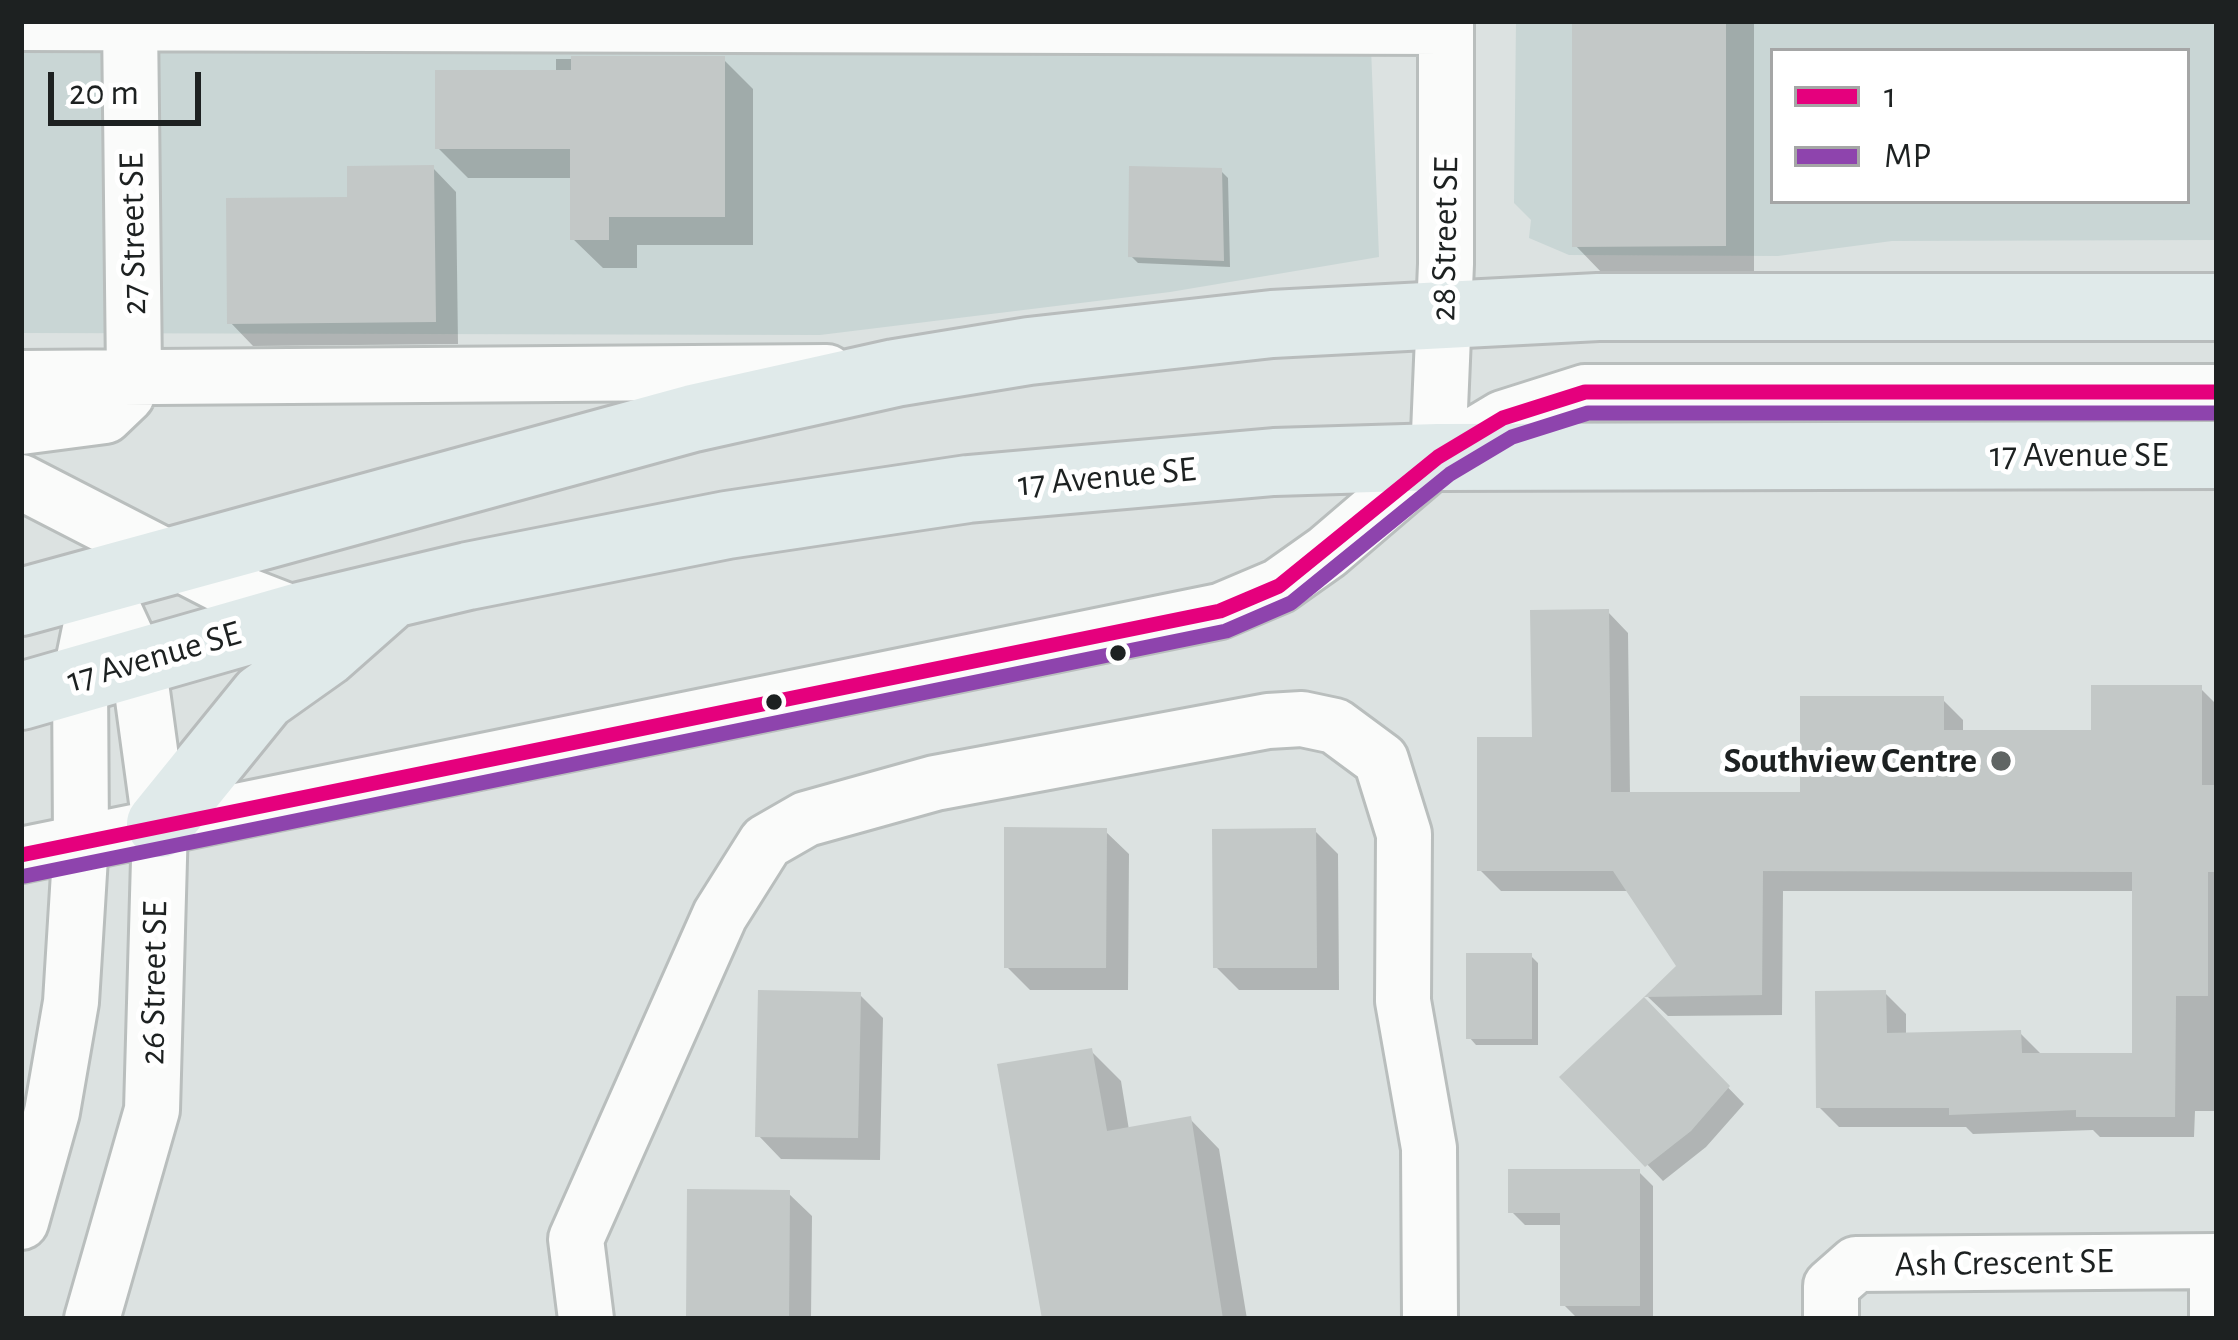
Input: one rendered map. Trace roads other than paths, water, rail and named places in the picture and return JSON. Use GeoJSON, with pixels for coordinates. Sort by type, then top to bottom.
{"type":"FeatureCollection","features":[{"type":"Feature","properties":{"kind":"main road"},"geometry":{"type":"LineString","coordinates":[[21,602],[650,429],[895,373],[1143,335],[1598,308],[2217,308]]}},
{"type":"Feature","properties":{"kind":"main road","name":"17 Avenue SE"},"geometry":{"type":"LineString","coordinates":[[80,679],[392,594],[598,548],[851,503],[1274,462],[1438,457],[2217,455]]}},
{"type":"Feature","properties":{"kind":"main road"},"geometry":{"type":"LineString","coordinates":[[160,824],[262,697],[326,653],[392,594]]}},
{"type":"Feature","properties":{"kind":"street","name":"27 Street SE"},"geometry":{"type":"LineString","coordinates":[[130,22],[134,374]]}},
{"type":"Feature","properties":{"kind":"street"},"geometry":{"type":"LineString","coordinates":[[21,23],[1446,24]]}},
{"type":"Feature","properties":{"kind":"street","name":"28 Street SE"},"geometry":{"type":"LineString","coordinates":[[1438,457],[1446,24]]}},
{"type":"Feature","properties":{"kind":"street"},"geometry":{"type":"LineString","coordinates":[[21,378],[895,373]]}},
{"type":"Feature","properties":{"kind":"street"},"geometry":{"type":"LineString","coordinates":[[21,427],[105,416],[127,395],[134,374]]}},
{"type":"Feature","properties":{"kind":"street"},"geometry":{"type":"LineString","coordinates":[[21,855],[1220,611],[1279,586],[1438,457],[1503,418],[1585,392],[2217,392]]}},
{"type":"Feature","properties":{"kind":"street"},"geometry":{"type":"LineString","coordinates":[[21,482],[225,587],[300,616]]}},
{"type":"Feature","properties":{"kind":"street","name":"26 Street SE"},"geometry":{"type":"LineString","coordinates":[[21,1222],[52,1112],[71,1002],[81,841],[80,679],[100,580]]}},
{"type":"Feature","properties":{"kind":"street","name":"26 Street SE"},"geometry":{"type":"LineString","coordinates":[[80,679],[160,824],[152,1110],[92,1319]]}},
{"type":"Feature","properties":{"kind":"street"},"geometry":{"type":"LineString","coordinates":[[586,1319],[576,1239],[720,915],[766,842],[806,819],[915,788],[1268,721],[1302,719],[1335,726],[1381,760],[1404,834],[1403,1001],[1429,1148],[1430,1319]]}},
{"type":"Feature","properties":{"kind":"street"},"geometry":{"type":"LineString","coordinates":[[2217,1261],[2217,1319]]}},
{"type":"Feature","properties":{"kind":"street","name":"Ash Crescent SE"},"geometry":{"type":"LineString","coordinates":[[1831,1319],[1831,1286],[1856,1264],[2217,1261]]}},
{"type":"Feature","properties":{"kind":"place","name":"Southview Centre"},"geometry":{"type":"Point","coordinates":[2001,761]}}]}
